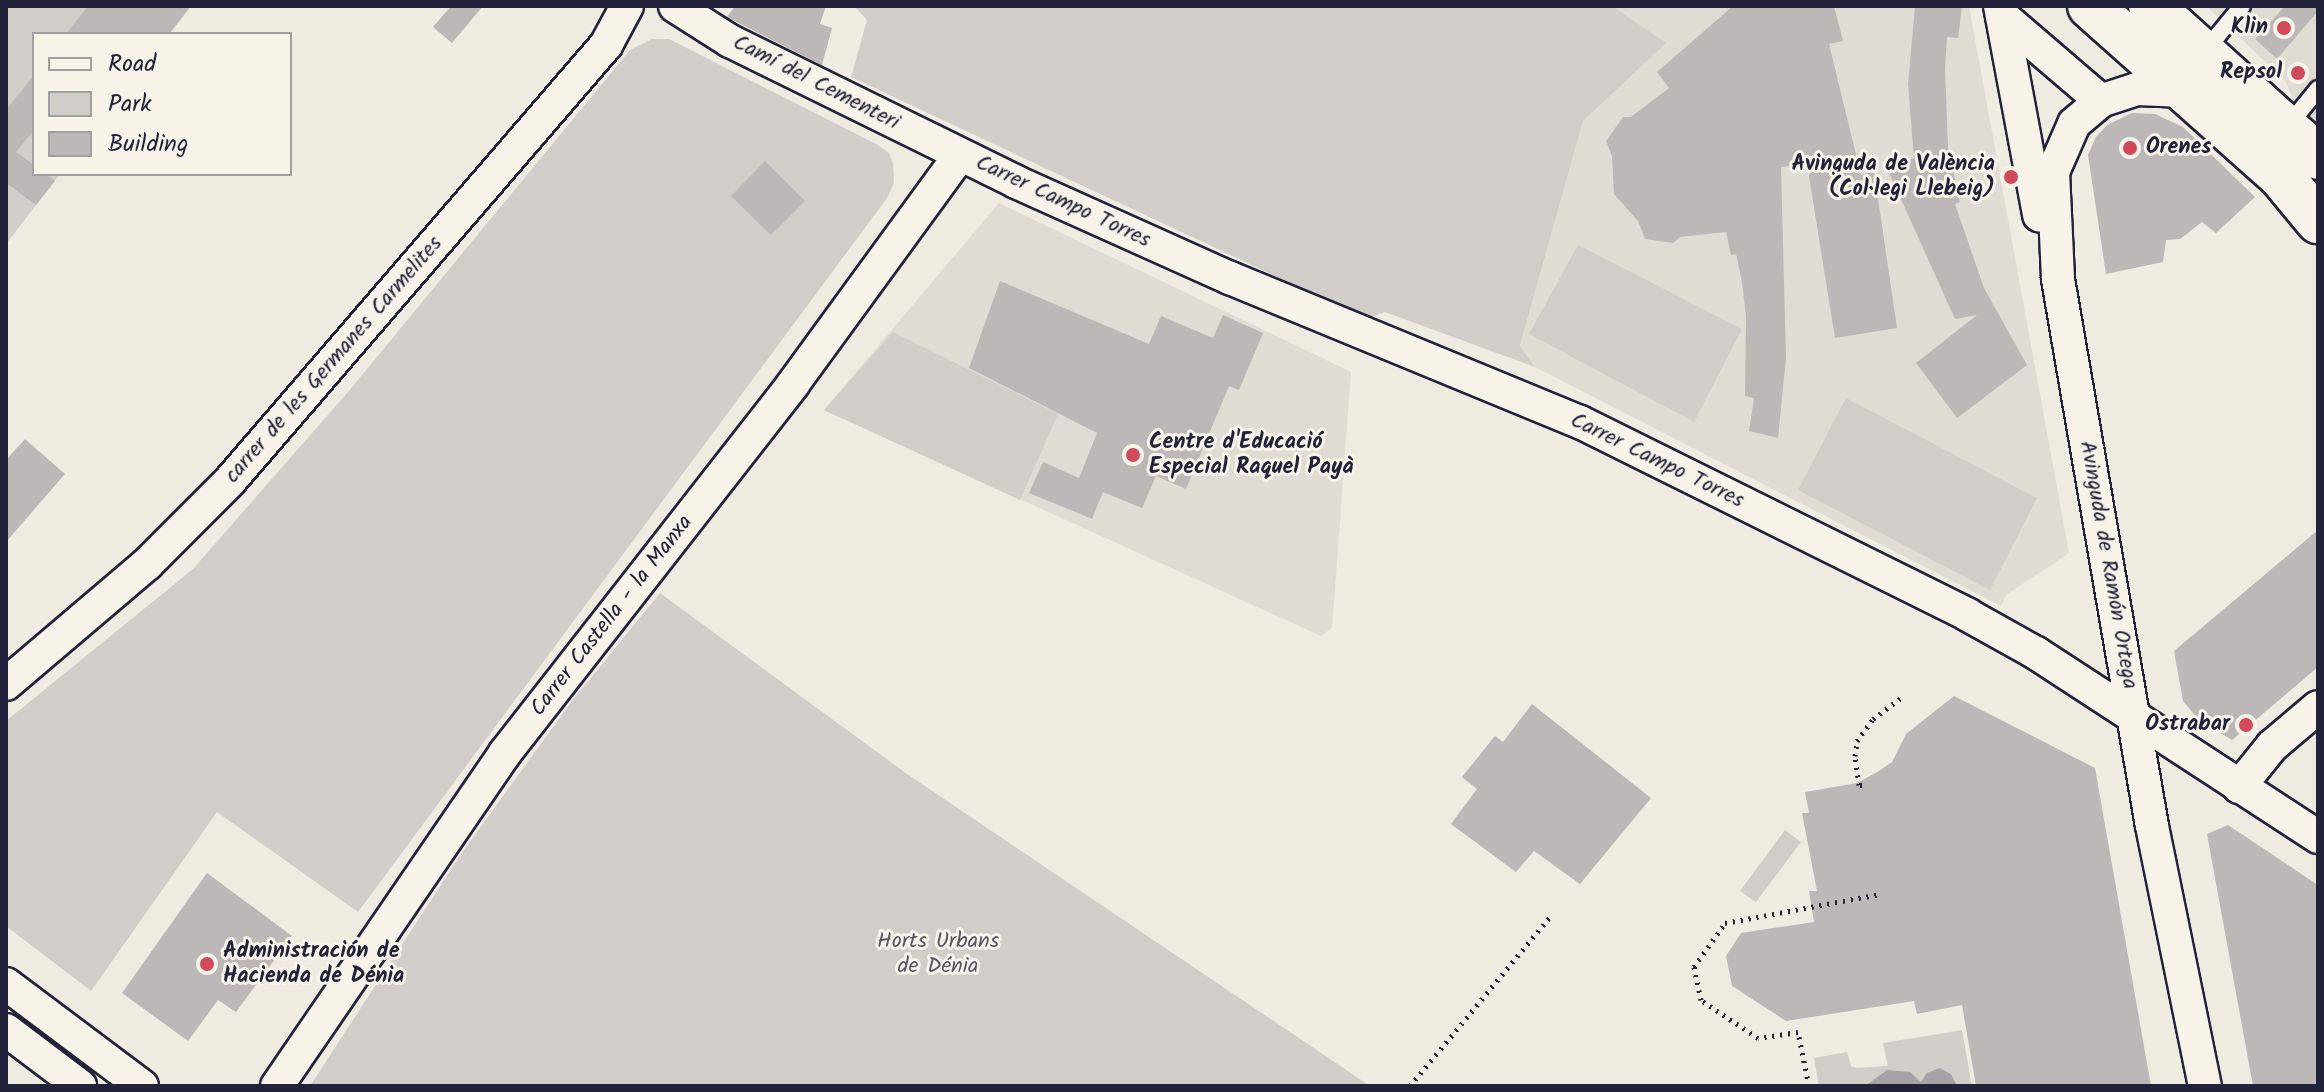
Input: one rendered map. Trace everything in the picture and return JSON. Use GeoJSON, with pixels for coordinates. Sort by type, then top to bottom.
{"type":"FeatureCollection","features":[{"type":"Feature","properties":{"kind":"main road"},"geometry":{"type":"LineString","coordinates":[[2090,6],[2280,175],[2318,221]]}},
{"type":"Feature","properties":{"kind":"main road"},"geometry":{"type":"LineString","coordinates":[[2151,6],[2203,53],[2293,122],[2318,157]]}},
{"type":"Feature","properties":{"kind":"street","name":"carrer de les Germanes Carmelites"},"geometry":{"type":"LineString","coordinates":[[6,684],[147,564],[229,482],[606,45],[627,6]]}},
{"type":"Feature","properties":{"kind":"street","name":"Camí del Cementeri"},"geometry":{"type":"LineString","coordinates":[[675,6],[730,41],[960,155]]}},
{"type":"Feature","properties":{"kind":"street","name":"Avinguda de Ramón Ortega"},"geometry":{"type":"LineString","coordinates":[[2001,11],[2037,208],[2058,279],[2134,719],[2205,1086]]}},
{"type":"Feature","properties":{"kind":"street"},"geometry":{"type":"LineString","coordinates":[[2001,11],[2101,101]]}},
{"type":"Feature","properties":{"kind":"street","name":"Avinguda de Ramón Ortega"},"geometry":{"type":"LineString","coordinates":[[2058,279],[2053,172],[2074,124],[2101,101],[2137,89],[2184,91]]}},
{"type":"Feature","properties":{"kind":"street","name":"Carrer Campo Torres"},"geometry":{"type":"LineString","coordinates":[[960,155],[1230,278],[1580,422],[1968,615],[2036,653],[2318,837]]}},
{"type":"Feature","properties":{"kind":"street","name":"Carrer Castella - la Manxa"},"geometry":{"type":"LineString","coordinates":[[277,1086],[505,753],[793,384],[960,155]]}},
{"type":"Feature","properties":{"kind":"street"},"geometry":{"type":"LineString","coordinates":[[2239,787],[2272,746],[2318,707]]}},
{"type":"Feature","properties":{"kind":"street"},"geometry":{"type":"LineString","coordinates":[[6,984],[142,1086]]}},
{"type":"Feature","properties":{"kind":"street"},"geometry":{"type":"LineString","coordinates":[[6,1030],[80,1086]]}},
{"type":"Feature","properties":{"kind":"lane"},"geometry":{"type":"LineString","coordinates":[[2203,53],[2242,6]]}},
{"type":"Feature","properties":{"kind":"lane"},"geometry":{"type":"LineString","coordinates":[[2293,122],[2318,86]]}},
{"type":"Feature","properties":{"kind":"path"},"geometry":{"type":"LineString","coordinates":[[1862,785],[1859,785],[1855,756],[1857,741],[1873,719],[1900,699]]}},
{"type":"Feature","properties":{"kind":"path"},"geometry":{"type":"LineString","coordinates":[[1809,1086],[1798,1032],[1758,1038],[1701,1000],[1694,967],[1725,923],[1880,894]]}},
{"type":"Feature","properties":{"kind":"path"},"geometry":{"type":"LineString","coordinates":[[1410,1086],[1550,917]]}},
{"type":"Feature","properties":{"kind":"shaded area"},"geometry":{"type":"Polygon","coordinates":[[[1612,6],[1969,6],[2069,553],[2006,595],[2001,606],[1535,367],[1520,347],[1583,121],[1665,43],[1612,6]]]}},
{"type":"Feature","properties":{"kind":"shaded area","name":"Repsol"},"geometry":{"type":"Polygon","coordinates":[[[2206,6],[2318,6],[2318,131],[2300,115],[2285,80],[2206,6]]]}},
{"type":"Feature","properties":{"kind":"shaded area","name":"Centre d'Educació Especial Raquel Payà"},"geometry":{"type":"Polygon","coordinates":[[[999,203],[1351,372],[1332,628],[1321,636],[824,410],[999,203]]]}},
{"type":"Feature","properties":{"kind":"shaded area"},"geometry":{"type":"Polygon","coordinates":[[[1940,1068],[1951,1074],[1957,1086],[1865,1086],[1887,1070],[1910,1072],[1921,1082],[1927,1073],[1940,1068]]]}},
{"type":"Feature","properties":{"kind":"green space"},"geometry":{"type":"Polygon","coordinates":[[[6,6],[191,6],[171,32],[32,32],[32,176],[58,176],[6,244],[6,6]]]}},
{"type":"Feature","properties":{"kind":"green space"},"geometry":{"type":"Polygon","coordinates":[[[854,6],[1612,6],[1666,43],[1583,121],[1520,346],[1535,367],[1385,312],[1367,319],[851,77],[867,20],[854,6]]]}},
{"type":"Feature","properties":{"kind":"green space"},"geometry":{"type":"Polygon","coordinates":[[[652,39],[669,39],[878,145],[889,153],[893,163],[894,183],[887,198],[358,912],[217,812],[91,991],[6,926],[6,721],[193,569],[348,392],[630,50],[652,39]]]}},
{"type":"Feature","properties":{"kind":"green space"},"geometry":{"type":"Polygon","coordinates":[[[1578,245],[1742,329],[1694,422],[1529,334],[1578,245]]]}},
{"type":"Feature","properties":{"kind":"green space"},"geometry":{"type":"Polygon","coordinates":[[[893,332],[1058,414],[1020,500],[824,410],[893,332]]]}},
{"type":"Feature","properties":{"kind":"green space"},"geometry":{"type":"Polygon","coordinates":[[[1846,398],[2037,498],[1990,590],[1798,490],[1846,398]]]}},
{"type":"Feature","properties":{"kind":"green space","name":"Horts Urbans de Dénia"},"geometry":{"type":"Polygon","coordinates":[[[660,593],[907,774],[1370,1086],[310,1086],[461,854],[572,701],[660,593]]]}},
{"type":"Feature","properties":{"kind":"green space"},"geometry":{"type":"Polygon","coordinates":[[[1785,830],[1801,842],[1756,902],[1740,891],[1785,830]]]}},
{"type":"Feature","properties":{"kind":"green space"},"geometry":{"type":"Polygon","coordinates":[[[1962,1030],[1972,1086],[1819,1086],[1814,1058],[1847,1052],[1851,1066],[1856,1068],[1888,1066],[1883,1043],[1962,1030]]]}},
{"type":"Feature","properties":{"kind":"building"},"geometry":{"type":"Polygon","coordinates":[[[88,6],[191,6],[171,32],[68,32],[88,6]]]}},
{"type":"Feature","properties":{"kind":"building"},"geometry":{"type":"Polygon","coordinates":[[[451,6],[483,6],[452,43],[433,27],[451,6]]]}},
{"type":"Feature","properties":{"kind":"building"},"geometry":{"type":"Polygon","coordinates":[[[735,6],[826,6],[820,24],[832,28],[822,65],[727,17],[735,6]]]}},
{"type":"Feature","properties":{"kind":"building"},"geometry":{"type":"Polygon","coordinates":[[[1733,6],[1834,6],[1843,41],[1829,44],[1861,175],[1874,171],[1897,328],[1835,338],[1807,164],[1781,167],[1786,358],[1778,438],[1749,431],[1754,398],[1745,396],[1746,317],[1742,282],[1736,254],[1731,255],[1726,232],[1680,237],[1673,243],[1645,239],[1638,221],[1614,194],[1612,156],[1606,141],[1623,117],[1631,117],[1669,88],[1657,72],[1733,6]]]}},
{"type":"Feature","properties":{"kind":"building"},"geometry":{"type":"Polygon","coordinates":[[[1915,6],[1962,6],[1958,38],[1947,37],[1945,70],[1948,147],[1960,202],[1955,204],[1984,288],[2027,365],[1957,418],[1916,363],[1977,315],[1955,319],[1887,168],[1914,158],[1908,84],[1915,6]]]}},
{"type":"Feature","properties":{"kind":"building","name":"Klin"},"geometry":{"type":"Polygon","coordinates":[[[2285,6],[2318,6],[2318,11],[2277,59],[2255,39],[2285,6]]]}},
{"type":"Feature","properties":{"kind":"building"},"geometry":{"type":"Polygon","coordinates":[[[32,78],[32,132],[16,152],[32,164],[32,176],[49,176],[55,181],[36,205],[6,183],[6,110],[32,78]]]}},
{"type":"Feature","properties":{"kind":"building"},"geometry":{"type":"Polygon","coordinates":[[[2132,113],[2155,114],[2183,127],[2255,197],[2216,233],[2202,222],[2180,239],[2166,240],[2163,262],[2106,274],[2088,155],[2096,137],[2107,125],[2132,113]]]}},
{"type":"Feature","properties":{"kind":"building"},"geometry":{"type":"Polygon","coordinates":[[[765,161],[805,201],[771,235],[731,196],[765,161]]]}},
{"type":"Feature","properties":{"kind":"building"},"geometry":{"type":"Polygon","coordinates":[[[1000,281],[1149,344],[1161,316],[1213,338],[1223,315],[1263,333],[1239,390],[1229,386],[1186,489],[1156,476],[1142,508],[1103,492],[1092,519],[1029,493],[1043,462],[1079,478],[1097,433],[969,368],[1000,281]]]}},
{"type":"Feature","properties":{"kind":"building"},"geometry":{"type":"Polygon","coordinates":[[[25,439],[65,474],[6,542],[6,460],[25,439]]]}},
{"type":"Feature","properties":{"kind":"building"},"geometry":{"type":"Polygon","coordinates":[[[2318,530],[2318,667],[2232,740],[2199,720],[2183,701],[2174,651],[2318,530]]]}},
{"type":"Feature","properties":{"kind":"building"},"geometry":{"type":"Polygon","coordinates":[[[1954,696],[2095,768],[2151,1086],[1976,1086],[1962,1005],[1917,1014],[1914,1001],[1786,1021],[1732,986],[1726,956],[1741,933],[1814,922],[1809,891],[1817,891],[1802,813],[1809,813],[1805,792],[1857,783],[1879,771],[1892,762],[1906,734],[1954,696]]]}},
{"type":"Feature","properties":{"kind":"building"},"geometry":{"type":"Polygon","coordinates":[[[1532,704],[1651,798],[1580,884],[1534,851],[1516,872],[1451,824],[1477,789],[1462,777],[1495,736],[1503,742],[1532,704]]]}},
{"type":"Feature","properties":{"kind":"building"},"geometry":{"type":"Polygon","coordinates":[[[2228,825],[2318,885],[2318,1086],[2253,1086],[2207,834],[2228,825]]]}},
{"type":"Feature","properties":{"kind":"building","name":"Administración de Hacienda de Dénia"},"geometry":{"type":"Polygon","coordinates":[[[207,873],[292,936],[236,1012],[218,1000],[188,1041],[122,993],[207,873]]]}},
{"type":"Feature","properties":{"kind":"place","name":"Klin"},"geometry":{"type":"Point","coordinates":[2284,28]}},
{"type":"Feature","properties":{"kind":"place","name":"Repsol"},"geometry":{"type":"Point","coordinates":[2298,73]}},
{"type":"Feature","properties":{"kind":"place","name":"Orenes"},"geometry":{"type":"Point","coordinates":[2130,148]}},
{"type":"Feature","properties":{"kind":"place","name":"Avinguda de València (Col·legi Llebeig)"},"geometry":{"type":"Point","coordinates":[2011,177]}},
{"type":"Feature","properties":{"kind":"place","name":"Centre d'Educació Especial Raquel Payà"},"geometry":{"type":"Point","coordinates":[1133,455]}},
{"type":"Feature","properties":{"kind":"place","name":"Ostrabar"},"geometry":{"type":"Point","coordinates":[2246,725]}},
{"type":"Feature","properties":{"kind":"place","name":"Administración de Hacienda de Dénia"},"geometry":{"type":"Point","coordinates":[207,964]}}]}
